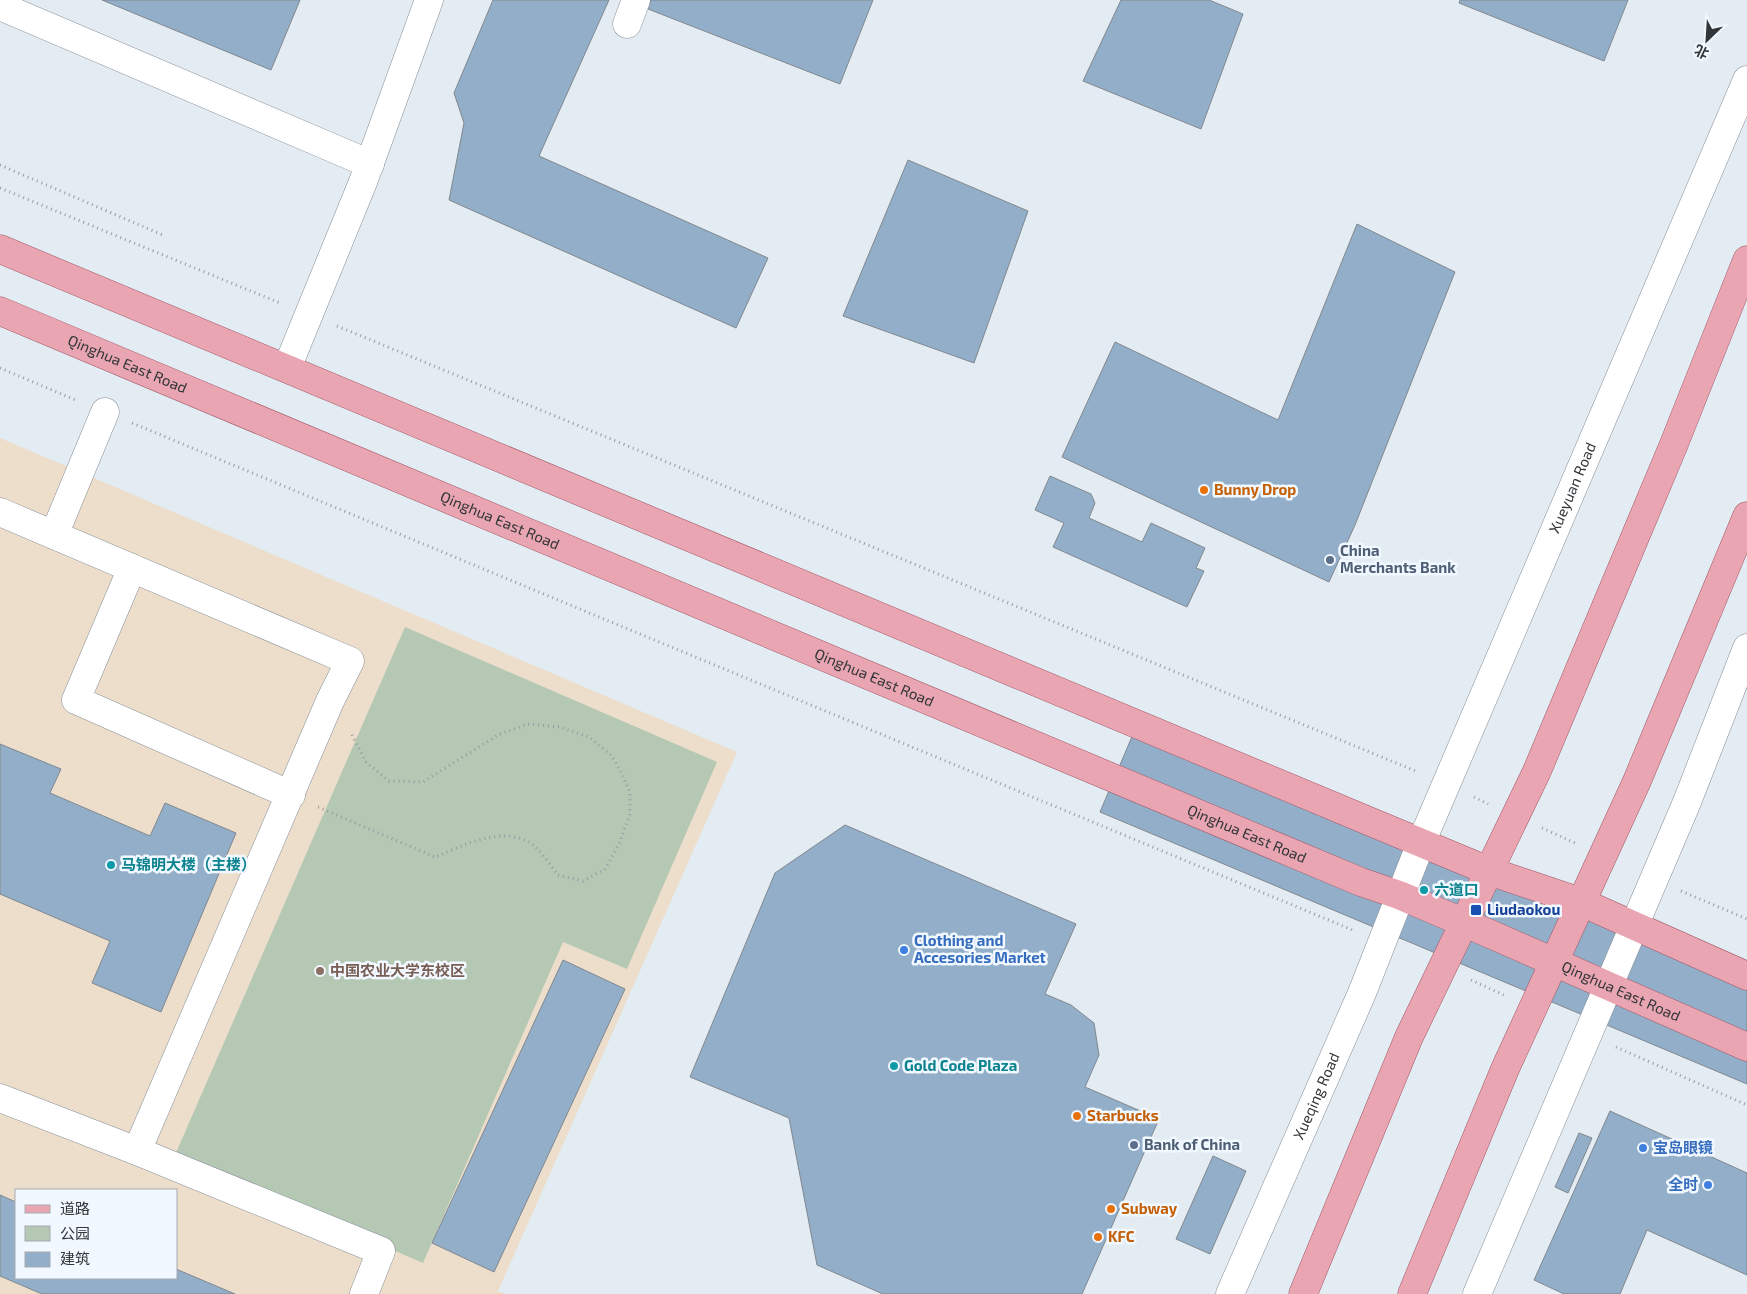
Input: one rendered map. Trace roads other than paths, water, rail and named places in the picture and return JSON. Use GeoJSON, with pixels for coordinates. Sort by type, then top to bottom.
{"type":"FeatureCollection","features":[{"type":"Feature","properties":{"kind":"main road"},"geometry":{"type":"LineString","coordinates":[[0,248],[1421,843],[1489,871],[1581,902],[1747,976]]}},
{"type":"Feature","properties":{"kind":"main road"},"geometry":{"type":"LineString","coordinates":[[1303,1294],[1409,1037],[1540,762],[1670,453],[1747,260]]}},
{"type":"Feature","properties":{"kind":"main road","name":"Qinghua East Road"},"geometry":{"type":"LineString","coordinates":[[0,311],[1361,882],[1399,895],[1609,985],[1747,1047]]}},
{"type":"Feature","properties":{"kind":"main road"},"geometry":{"type":"LineString","coordinates":[[1412,1294],[1505,1069],[1637,781],[1747,516]]}},
{"type":"Feature","properties":{"kind":"street"},"geometry":{"type":"LineString","coordinates":[[287,368],[370,164],[429,0]]}},
{"type":"Feature","properties":{"kind":"street"},"geometry":{"type":"LineString","coordinates":[[0,6],[370,164]]}},
{"type":"Feature","properties":{"kind":"street","name":"Xueyuan Road"},"geometry":{"type":"LineString","coordinates":[[1399,895],[1747,80]]}},
{"type":"Feature","properties":{"kind":"street"},"geometry":{"type":"LineString","coordinates":[[54,535],[105,412]]}},
{"type":"Feature","properties":{"kind":"street"},"geometry":{"type":"LineString","coordinates":[[0,512],[350,661],[330,701],[137,1151]]}},
{"type":"Feature","properties":{"kind":"street"},"geometry":{"type":"LineString","coordinates":[[132,568],[76,700],[290,795]]}},
{"type":"Feature","properties":{"kind":"street"},"geometry":{"type":"LineString","coordinates":[[1477,1294],[1687,802],[1747,648]]}},
{"type":"Feature","properties":{"kind":"street","name":"Xueqing Road"},"geometry":{"type":"LineString","coordinates":[[1230,1294],[1362,993],[1399,895]]}},
{"type":"Feature","properties":{"kind":"street"},"geometry":{"type":"LineString","coordinates":[[0,1098],[137,1151],[381,1251],[364,1294]]}},
{"type":"Feature","properties":{"kind":"place","name":"Bunny Drop"},"geometry":{"type":"Point","coordinates":[1204,490]}},
{"type":"Feature","properties":{"kind":"place","name":"China Merchants Bank"},"geometry":{"type":"Point","coordinates":[1330,560]}},
{"type":"Feature","properties":{"kind":"place","name":"马锦明大楼（主楼）"},"geometry":{"type":"Point","coordinates":[111,865]}},
{"type":"Feature","properties":{"kind":"place","name":"六道口"},"geometry":{"type":"Point","coordinates":[1424,890]}},
{"type":"Feature","properties":{"kind":"place","name":"Liudaokou"},"geometry":{"type":"Point","coordinates":[1476,910]}},
{"type":"Feature","properties":{"kind":"place","name":"Clothing and Accesories Market"},"geometry":{"type":"Point","coordinates":[904,950]}},
{"type":"Feature","properties":{"kind":"place","name":"中国农业大学东校区"},"geometry":{"type":"Point","coordinates":[320,971]}},
{"type":"Feature","properties":{"kind":"place","name":"Gold Code Plaza"},"geometry":{"type":"Point","coordinates":[894,1066]}},
{"type":"Feature","properties":{"kind":"place","name":"Starbucks"},"geometry":{"type":"Point","coordinates":[1077,1116]}},
{"type":"Feature","properties":{"kind":"place","name":"Bank of China"},"geometry":{"type":"Point","coordinates":[1134,1145]}},
{"type":"Feature","properties":{"kind":"place","name":"宝岛眼镜"},"geometry":{"type":"Point","coordinates":[1643,1148]}},
{"type":"Feature","properties":{"kind":"place","name":"全时"},"geometry":{"type":"Point","coordinates":[1708,1185]}},
{"type":"Feature","properties":{"kind":"place","name":"Subway"},"geometry":{"type":"Point","coordinates":[1111,1209]}},
{"type":"Feature","properties":{"kind":"place","name":"KFC"},"geometry":{"type":"Point","coordinates":[1098,1237]}}]}
